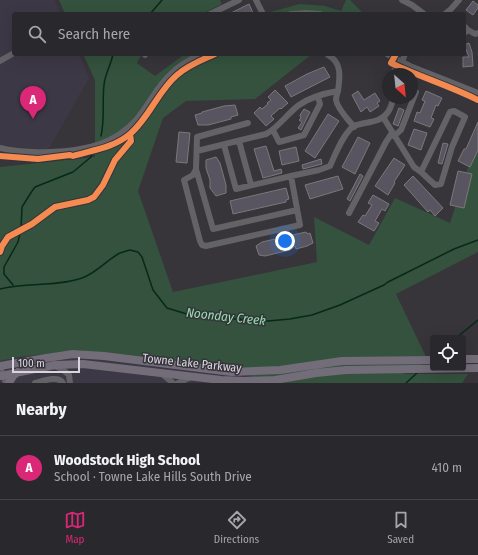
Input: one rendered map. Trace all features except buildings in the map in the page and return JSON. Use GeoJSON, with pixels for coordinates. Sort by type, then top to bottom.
{"type":"FeatureCollection","features":[{"type":"Feature","properties":{"kind":"main road","name":"Towne Lake Parkway"},"geometry":{"type":"LineString","coordinates":[[3,375],[62,355],[84,354],[232,372],[280,370],[342,361],[430,360]]}},
{"type":"Feature","properties":{"kind":"main road"},"geometry":{"type":"LineString","coordinates":[[466,359],[478,359]]}},
{"type":"Feature","properties":{"kind":"main road","name":"Towne Lake Parkway"},"geometry":{"type":"LineString","coordinates":[[3,375],[14,376],[18,372],[52,366],[84,364],[233,382],[275,380],[331,371],[430,368]]}},
{"type":"Feature","properties":{"kind":"main road","name":"Towne Lake Parkway"},"geometry":{"type":"LineString","coordinates":[[466,368],[478,368]]}},
{"type":"Feature","properties":{"kind":"street"},"geometry":{"type":"LineString","coordinates":[[214,12],[239,0]]}},
{"type":"Feature","properties":{"kind":"street"},"geometry":{"type":"LineString","coordinates":[[256,0],[262,12]]}},
{"type":"Feature","properties":{"kind":"street"},"geometry":{"type":"LineString","coordinates":[[402,0],[421,12]]}},
{"type":"Feature","properties":{"kind":"street"},"geometry":{"type":"LineString","coordinates":[[448,12],[459,0]]}},
{"type":"Feature","properties":{"kind":"street"},"geometry":{"type":"LineString","coordinates":[[466,30],[475,34],[478,33]]}},
{"type":"Feature","properties":{"kind":"street"},"geometry":{"type":"LineString","coordinates":[[0,61],[12,55]]}},
{"type":"Feature","properties":{"kind":"street"},"geometry":{"type":"LineString","coordinates":[[1,148],[26,152],[50,151],[91,146],[109,140],[120,134],[136,120],[172,72],[198,56]]}},
{"type":"Feature","properties":{"kind":"street"},"geometry":{"type":"LineString","coordinates":[[330,56],[334,58],[338,65],[340,74],[336,100],[354,127]]}},
{"type":"Feature","properties":{"kind":"street"},"geometry":{"type":"LineString","coordinates":[[391,56],[478,93]]}},
{"type":"Feature","properties":{"kind":"street"},"geometry":{"type":"LineString","coordinates":[[400,68],[405,56]]}},
{"type":"Feature","properties":{"kind":"street"},"geometry":{"type":"LineString","coordinates":[[396,68],[402,62]]}},
{"type":"Feature","properties":{"kind":"street"},"geometry":{"type":"LineString","coordinates":[[197,151],[266,134],[273,130],[299,105],[326,93],[338,91]]}},
{"type":"Feature","properties":{"kind":"street"},"geometry":{"type":"LineString","coordinates":[[273,130],[279,142],[304,134],[320,104],[318,97]]}},
{"type":"Feature","properties":{"kind":"street"},"geometry":{"type":"LineString","coordinates":[[224,145],[236,189],[319,170],[330,166],[344,137],[354,127],[373,122],[383,117],[389,111],[391,104]]}},
{"type":"Feature","properties":{"kind":"street"},"geometry":{"type":"LineString","coordinates":[[349,213],[386,142],[393,134],[401,130],[411,104]]}},
{"type":"Feature","properties":{"kind":"street"},"geometry":{"type":"LineString","coordinates":[[383,117],[414,167],[436,185],[441,184],[452,147],[465,119],[463,116],[454,111],[450,112],[421,172]]}},
{"type":"Feature","properties":{"kind":"street"},"geometry":{"type":"LineString","coordinates":[[248,122],[197,137],[196,170],[213,229],[297,210]]}},
{"type":"Feature","properties":{"kind":"street"},"geometry":{"type":"LineString","coordinates":[[239,141],[250,185]]}},
{"type":"Feature","properties":{"kind":"street"},"geometry":{"type":"LineString","coordinates":[[196,170],[193,175],[184,180],[202,244],[206,246],[300,225],[291,176]]}},
{"type":"Feature","properties":{"kind":"street"},"geometry":{"type":"LineString","coordinates":[[69,375],[75,369],[84,364]]}},
{"type":"Feature","properties":{"kind":"street"},"geometry":{"type":"LineString","coordinates":[[52,366],[62,369],[69,375],[70,383]]}},
{"type":"Feature","properties":{"kind":"street"},"geometry":{"type":"LineString","coordinates":[[160,372],[173,383]]}},
{"type":"Feature","properties":{"kind":"street"},"geometry":{"type":"LineString","coordinates":[[232,372],[233,382]]}},
{"type":"Feature","properties":{"kind":"street"},"geometry":{"type":"LineString","coordinates":[[178,383],[192,377]]}},
{"type":"Feature","properties":{"kind":"street"},"geometry":{"type":"LineString","coordinates":[[35,383],[57,378],[63,383]]}},
{"type":"Feature","properties":{"kind":"shaded area"},"geometry":{"type":"Polygon","coordinates":[[[0,0],[54,0],[60,12],[12,12],[12,56],[80,56],[89,78],[42,161],[0,160],[0,0]]]}},
{"type":"Feature","properties":{"kind":"shaded area"},"geometry":{"type":"Polygon","coordinates":[[[80,350],[121,359],[251,373],[256,383],[0,383],[0,361],[18,357],[80,350]]]}},
{"type":"Feature","properties":{"kind":"green space"},"geometry":{"type":"Polygon","coordinates":[[[59,0],[220,0],[222,4],[206,12],[64,12],[59,0]]]}},
{"type":"Feature","properties":{"kind":"green space"},"geometry":{"type":"Polygon","coordinates":[[[346,0],[350,0],[362,12],[270,12],[300,4],[325,6],[341,11],[346,0]]]}},
{"type":"Feature","properties":{"kind":"green space"},"geometry":{"type":"Polygon","coordinates":[[[84,56],[141,56],[137,63],[155,76],[182,56],[309,56],[255,99],[186,101],[163,118],[138,191],[173,292],[317,262],[314,217],[369,245],[395,198],[450,223],[478,137],[478,252],[396,294],[428,361],[403,374],[468,374],[462,383],[256,383],[250,373],[121,359],[80,350],[18,357],[0,361],[0,167],[95,157],[95,80],[84,56]]]}},
{"type":"Feature","properties":{"kind":"waterway"},"geometry":{"type":"LineString","coordinates":[[152,12],[162,0]]}},
{"type":"Feature","properties":{"kind":"waterway"},"geometry":{"type":"LineString","coordinates":[[101,136],[103,123],[104,85],[112,56]]}},
{"type":"Feature","properties":{"kind":"waterway"},"geometry":{"type":"LineString","coordinates":[[13,285],[4,274],[4,267],[18,242],[21,229],[22,207],[35,187],[73,172],[91,157],[92,154]]}},
{"type":"Feature","properties":{"kind":"waterway","name":"Noonday Creek"},"geometry":{"type":"LineString","coordinates":[[0,289],[72,281],[92,273],[118,254],[130,250],[138,252],[142,257],[153,290],[167,308],[190,315],[205,317],[268,321],[290,319],[312,315],[340,305],[384,285],[454,249],[478,240]]}},
{"type":"Feature","properties":{"kind":"waterway","name":"Noonday Creek"},"geometry":{"type":"LineString","coordinates":[[460,335],[478,320]]}},
{"type":"Feature","properties":{"kind":"waterway","name":"Noonday Creek"},"geometry":{"type":"LineString","coordinates":[[406,383],[417,373]]}},
{"type":"Feature","properties":{"kind":"cycle path"},"geometry":{"type":"LineString","coordinates":[[0,156],[38,159],[70,155],[73,156],[103,148],[117,142],[137,128],[170,81],[181,71],[211,56]]}},
{"type":"Feature","properties":{"kind":"cycle path"},"geometry":{"type":"LineString","coordinates":[[395,56],[391,63],[478,100]]}},
{"type":"Feature","properties":{"kind":"cycle path"},"geometry":{"type":"LineString","coordinates":[[0,252],[8,237],[32,224],[55,207],[88,200],[94,197],[103,185],[115,160],[131,141],[130,134]]}},
{"type":"Feature","properties":{"kind":"place","name":"Woodstock High School"},"geometry":{"type":"Point","coordinates":[33,119]}}]}
